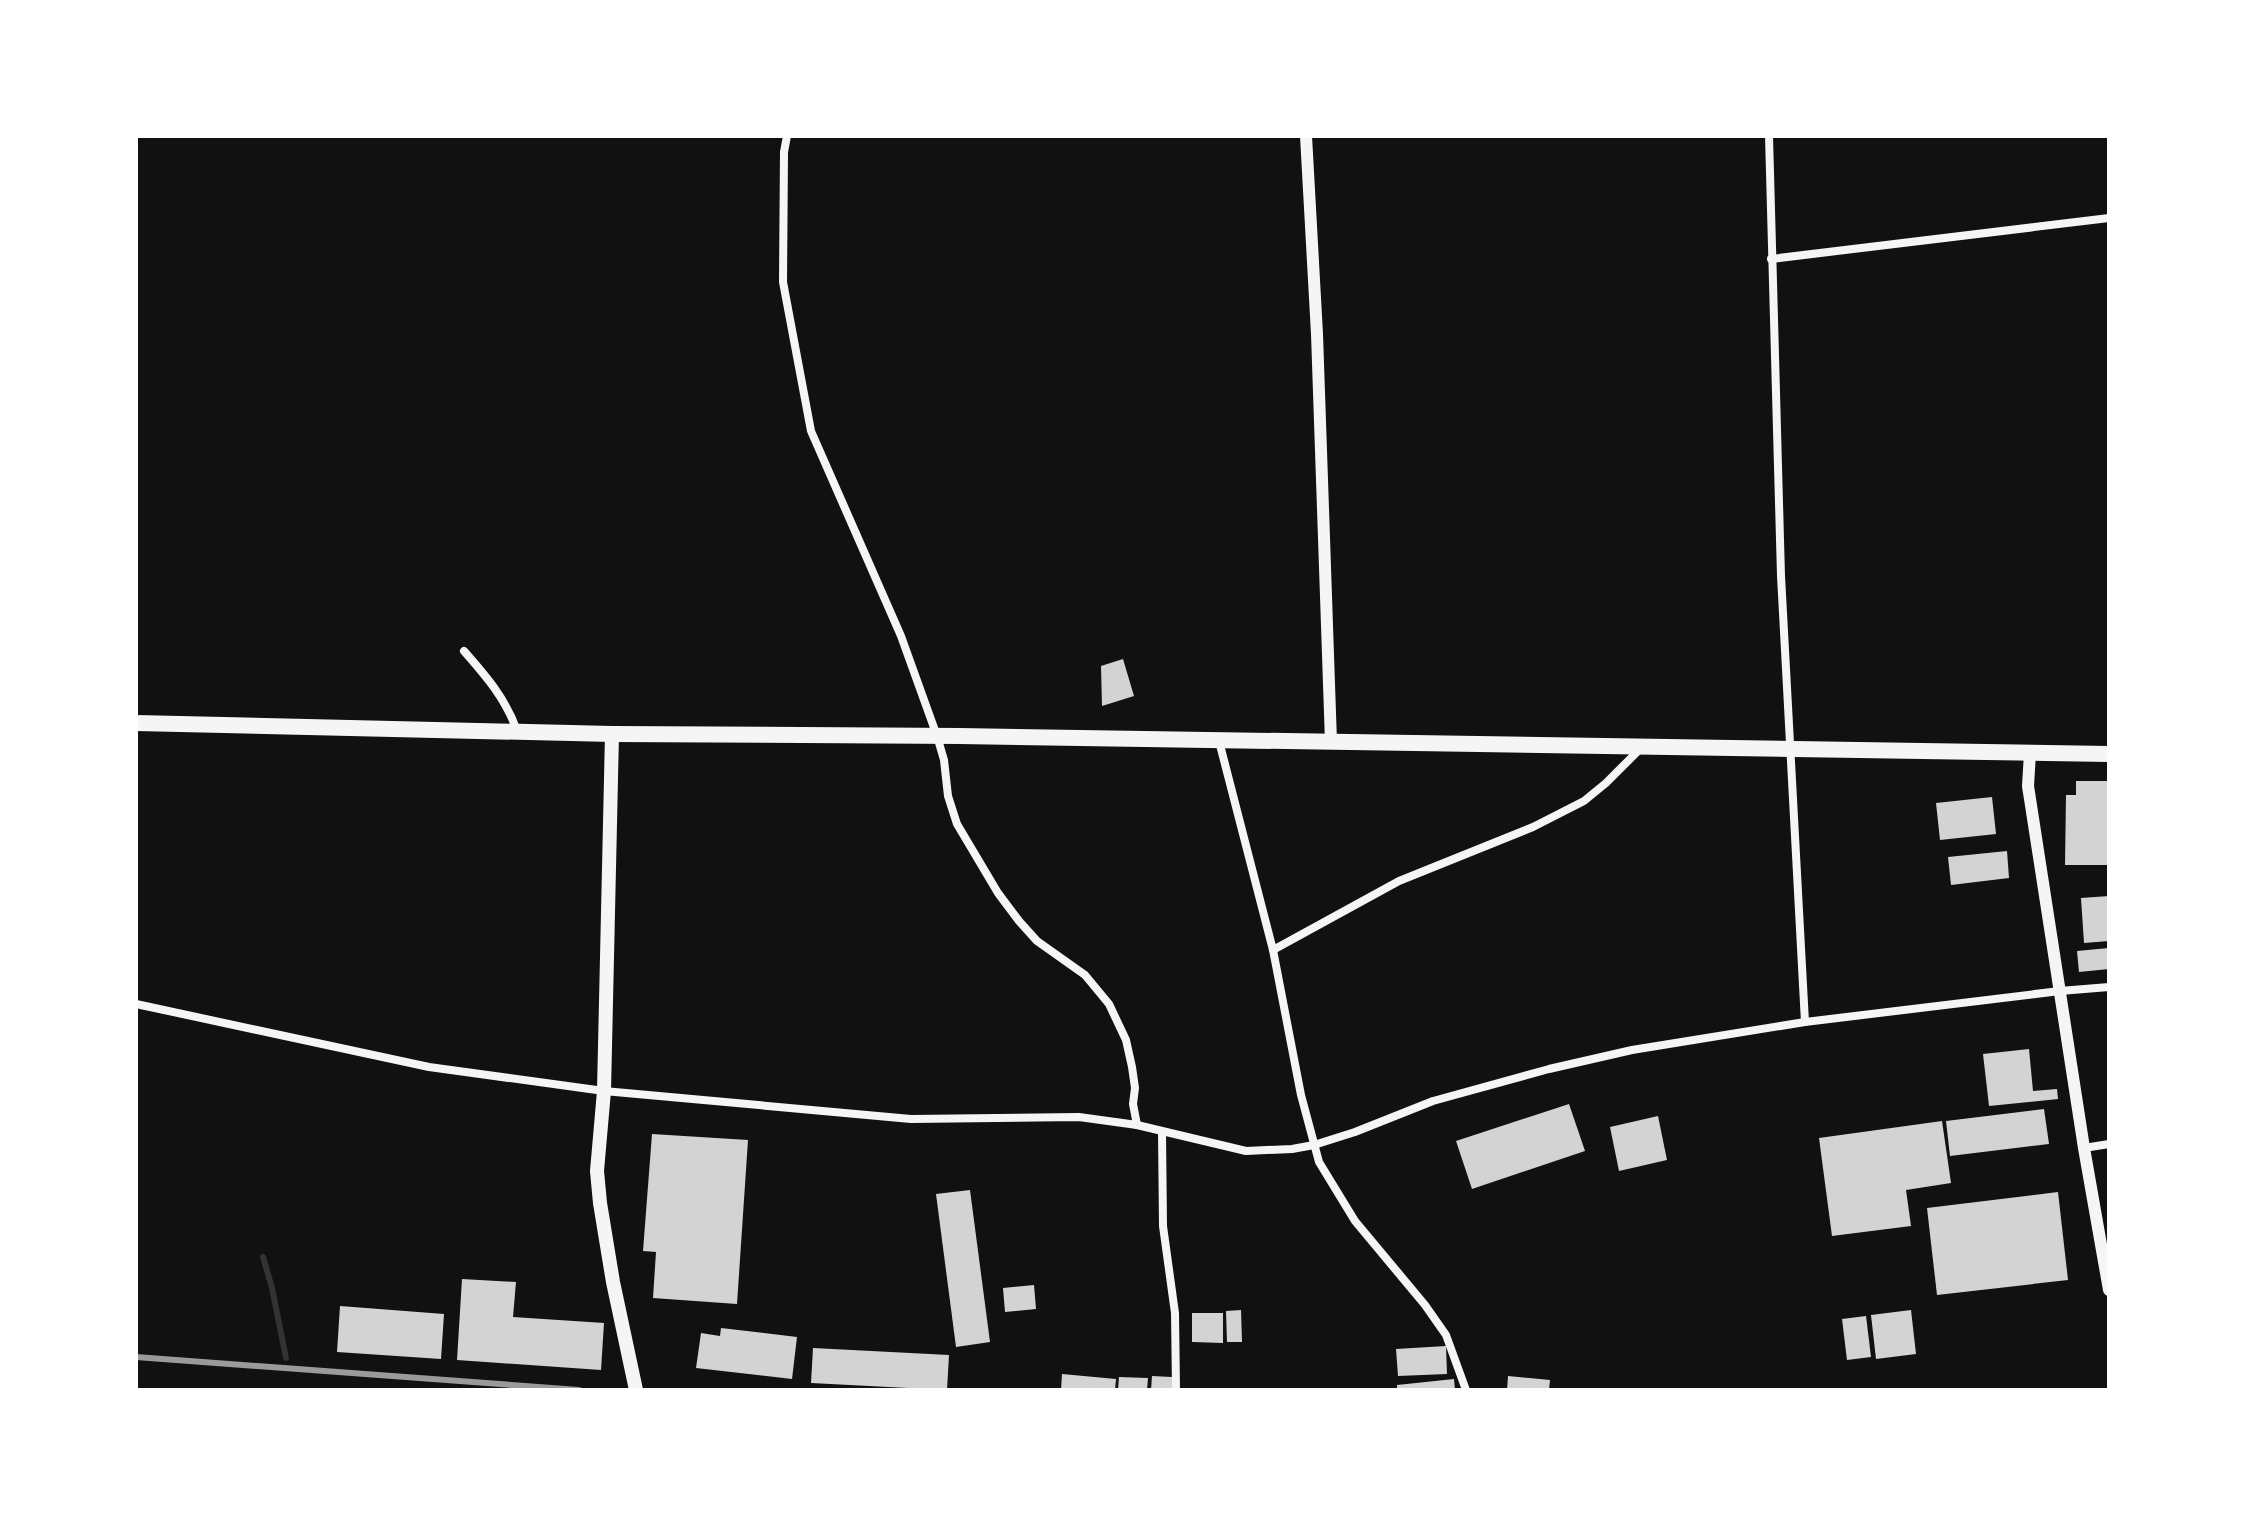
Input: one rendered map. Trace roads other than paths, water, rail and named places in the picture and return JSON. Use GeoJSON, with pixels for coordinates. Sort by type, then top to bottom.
{"type":"FeatureCollection","features":[{"type":"Feature","properties":{"kind":"highway"},"geometry":{"type":"LineString","coordinates":[[136,723],[612,734],[2109,754]]}},
{"type":"Feature","properties":{"kind":"main road"},"geometry":{"type":"LineString","coordinates":[[612,734],[604,1091],[597,1171],[613,1282],[636,1390]]}},
{"type":"Feature","properties":{"kind":"street"},"geometry":{"type":"LineString","coordinates":[[787,136],[783,282],[811,431],[901,636],[937,736],[944,760],[948,796],[957,824],[998,893],[1037,941],[1085,975],[1117,1019],[1132,1067],[1137,1125]]}},
{"type":"Feature","properties":{"kind":"street"},"geometry":{"type":"LineString","coordinates":[[1306,136],[1317,334],[1331,742]]}},
{"type":"Feature","properties":{"kind":"street"},"geometry":{"type":"LineString","coordinates":[[1769,136],[1781,576],[1805,1022]]}},
{"type":"Feature","properties":{"kind":"street"},"geometry":{"type":"LineString","coordinates":[[1771,259],[2109,218]]}},
{"type":"Feature","properties":{"kind":"street"},"geometry":{"type":"LineString","coordinates":[[464,651],[494,684],[510,711],[517,731]]}},
{"type":"Feature","properties":{"kind":"street"},"geometry":{"type":"LineString","coordinates":[[1219,741],[1273,950],[1301,1095],[1319,1162],[1355,1221],[1446,1335],[1466,1390]]}},
{"type":"Feature","properties":{"kind":"street"},"geometry":{"type":"LineString","coordinates":[[1273,950],[1399,881],[1533,827],[1584,801],[1642,747]]}},
{"type":"Feature","properties":{"kind":"street"},"geometry":{"type":"LineString","coordinates":[[2030,753],[2028,786],[2109,1290]]}},
{"type":"Feature","properties":{"kind":"street"},"geometry":{"type":"LineString","coordinates":[[136,1004],[429,1067],[604,1091],[911,1119],[1079,1117],[1137,1125],[1246,1151],[1314,1145],[1433,1101],[1632,1050],[1805,1022],[2109,987]]}},
{"type":"Feature","properties":{"kind":"street"},"geometry":{"type":"LineString","coordinates":[[1162,1132],[1163,1226],[1175,1313],[1176,1390]]}},
{"type":"Feature","properties":{"kind":"street"},"geometry":{"type":"LineString","coordinates":[[2084,1148],[2109,1144]]}},
{"type":"Feature","properties":{"kind":"waterway"},"geometry":{"type":"LineString","coordinates":[[263,1257],[286,1358]]}},
{"type":"Feature","properties":{"kind":"railway"},"geometry":{"type":"LineString","coordinates":[[136,1357],[579,1390]]}}]}
